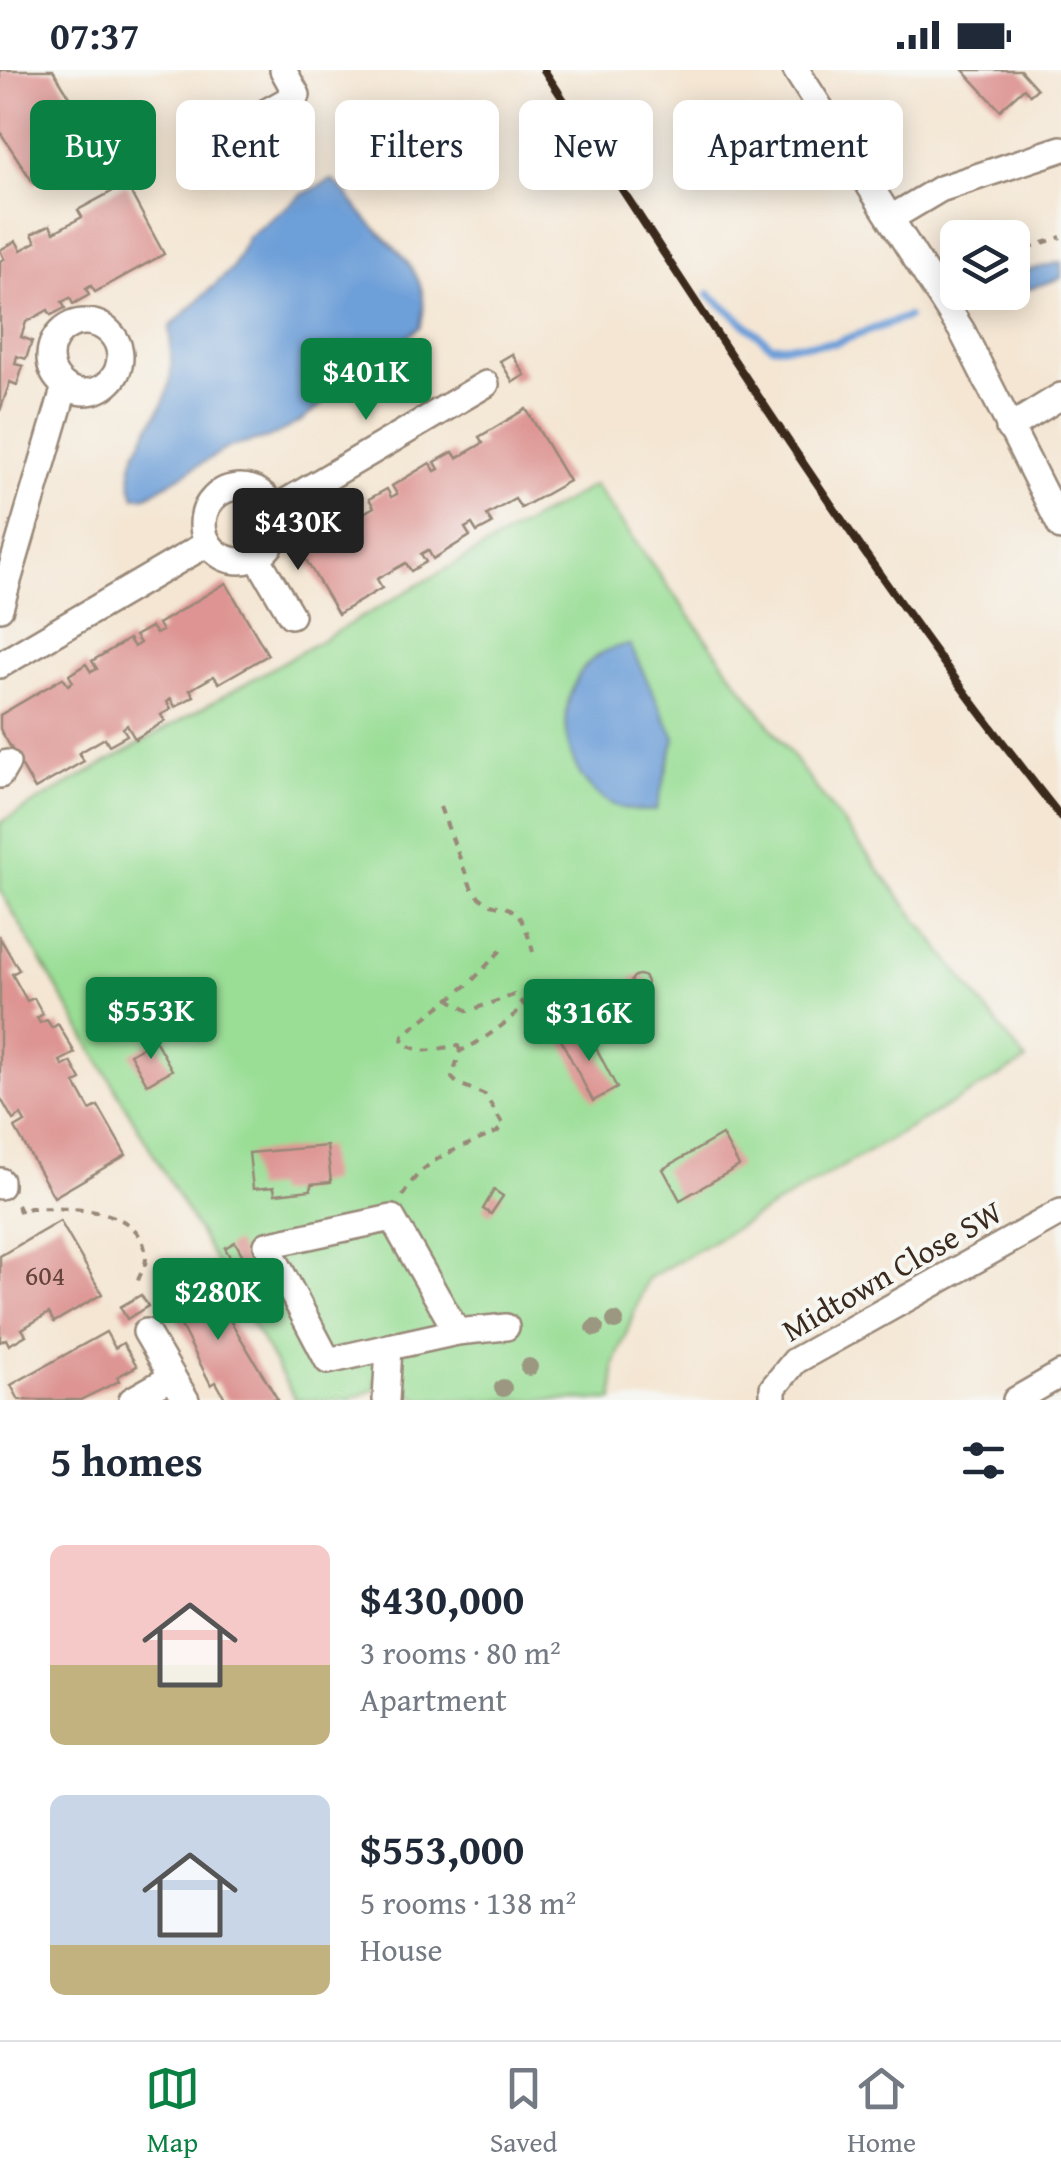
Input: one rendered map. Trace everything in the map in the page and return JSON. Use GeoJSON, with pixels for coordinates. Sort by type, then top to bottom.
{"type":"FeatureCollection","features":[{"type":"Feature","properties":{"kind":"street"},"geometry":{"type":"LineString","coordinates":[[283,70],[296,95],[287,100]]}},
{"type":"Feature","properties":{"kind":"street"},"geometry":{"type":"LineString","coordinates":[[796,70],[962,331],[1061,528]]}},
{"type":"Feature","properties":{"kind":"street"},"geometry":{"type":"LineString","coordinates":[[891,218],[940,189],[1061,149]]}},
{"type":"Feature","properties":{"kind":"street"},"geometry":{"type":"LineString","coordinates":[[274,509],[486,384]]}},
{"type":"Feature","properties":{"kind":"street"},"geometry":{"type":"LineString","coordinates":[[0,608],[65,386]]}},
{"type":"Feature","properties":{"kind":"street"},"geometry":{"type":"LineString","coordinates":[[1009,428],[1061,396]]}},
{"type":"Feature","properties":{"kind":"street"},"geometry":{"type":"LineString","coordinates":[[252,489],[274,509],[275,536],[257,557],[230,560],[208,544],[204,514],[222,492],[252,489]]}},
{"type":"Feature","properties":{"kind":"street"},"geometry":{"type":"LineString","coordinates":[[0,664],[208,544]]}},
{"type":"Feature","properties":{"kind":"street"},"geometry":{"type":"LineString","coordinates":[[257,557],[290,615]]}},
{"type":"Feature","properties":{"kind":"street","name":"Midtown Close SW"},"geometry":{"type":"LineString","coordinates":[[773,1400],[773,1388],[795,1361],[1061,1212]]}},
{"type":"Feature","properties":{"kind":"street"},"geometry":{"type":"LineString","coordinates":[[457,1332],[392,1218],[266,1244],[328,1361],[457,1332],[506,1327]]}},
{"type":"Feature","properties":{"kind":"street"},"geometry":{"type":"LineString","coordinates":[[146,1332],[186,1400]]}},
{"type":"Feature","properties":{"kind":"street"},"geometry":{"type":"LineString","coordinates":[[386,1400],[389,1347]]}},
{"type":"Feature","properties":{"kind":"street"},"geometry":{"type":"LineString","coordinates":[[1016,1400],[1061,1374]]}},
{"type":"Feature","properties":{"kind":"street"},"geometry":{"type":"LineString","coordinates":[[132,1400],[172,1377]]}},
{"type":"Feature","properties":{"kind":"path"},"geometry":{"type":"LineString","coordinates":[[1030,247],[1061,237]]}},
{"type":"Feature","properties":{"kind":"path"},"geometry":{"type":"LineString","coordinates":[[440,808],[470,887],[478,898],[517,910],[524,918],[533,952]]}},
{"type":"Feature","properties":{"kind":"path"},"geometry":{"type":"LineString","coordinates":[[392,1218],[410,1183],[441,1155],[497,1132],[503,1124],[485,1095],[452,1078],[458,1046],[426,1054],[402,1042],[413,1024],[449,999],[502,948]]}},
{"type":"Feature","properties":{"kind":"path"},"geometry":{"type":"LineString","coordinates":[[449,999],[468,1011],[514,995],[524,1004],[504,1026],[491,1028],[476,1045],[460,1051]]}},
{"type":"Feature","properties":{"kind":"path"},"geometry":{"type":"LineString","coordinates":[[1,1184],[22,1212],[29,1208],[93,1208],[121,1221],[144,1247],[146,1264],[137,1286]]}},
{"type":"Feature","properties":{"kind":"green space"},"geometry":{"type":"Polygon","coordinates":[[[594,485],[806,775],[1026,1061],[647,1279],[614,1365],[614,1400],[421,1400],[376,1378],[376,1389],[347,1400],[296,1400],[0,890],[0,823],[594,485]]]}},
{"type":"Feature","properties":{"kind":"water"},"geometry":{"type":"Polygon","coordinates":[[[332,180],[335,190],[343,190],[402,256],[423,294],[420,327],[301,421],[268,438],[229,447],[147,496],[135,497],[131,481],[136,452],[170,382],[170,327],[232,269],[248,237],[332,180]]]}},
{"type":"Feature","properties":{"kind":"water"},"geometry":{"type":"Polygon","coordinates":[[[1061,262],[1061,278],[1030,288],[1030,270],[1061,262]]]}},
{"type":"Feature","properties":{"kind":"water"},"geometry":{"type":"Polygon","coordinates":[[[630,645],[675,738],[656,810],[621,807],[594,791],[576,766],[567,735],[568,704],[579,676],[599,655],[630,645]]]}},
{"type":"Feature","properties":{"kind":"building"},"geometry":{"type":"Polygon","coordinates":[[[0,70],[53,70],[72,100],[30,100],[30,178],[0,132],[0,70]]]}},
{"type":"Feature","properties":{"kind":"building"},"geometry":{"type":"Polygon","coordinates":[[[963,70],[1020,70],[1037,89],[1030,95],[1024,88],[1000,110],[963,70]]]}},
{"type":"Feature","properties":{"kind":"building"},"geometry":{"type":"Polygon","coordinates":[[[115,190],[129,190],[164,254],[95,292],[91,286],[86,289],[89,295],[73,304],[70,298],[62,302],[65,308],[51,315],[48,310],[26,322],[21,337],[32,341],[26,359],[17,356],[15,364],[23,366],[17,385],[10,382],[0,411],[0,261],[4,259],[0,250],[16,241],[21,250],[36,242],[32,234],[50,225],[54,232],[82,217],[78,210],[115,190]]]}},
{"type":"Feature","properties":{"kind":"building"},"geometry":{"type":"Polygon","coordinates":[[[512,354],[525,375],[513,382],[500,361],[512,354]]]}},
{"type":"Feature","properties":{"kind":"building"},"geometry":{"type":"Polygon","coordinates":[[[526,409],[569,481],[521,508],[515,499],[487,515],[492,524],[477,532],[472,524],[465,528],[470,536],[433,559],[428,550],[421,554],[426,562],[411,571],[406,563],[377,579],[382,588],[338,614],[296,543],[341,516],[346,523],[374,507],[369,499],[387,489],[391,497],[397,494],[392,486],[430,463],[435,471],[439,469],[435,462],[453,452],[457,458],[483,443],[479,437],[526,409]]]}},
{"type":"Feature","properties":{"kind":"building"},"geometry":{"type":"Polygon","coordinates":[[[226,583],[268,655],[219,683],[214,676],[190,690],[194,696],[175,707],[171,699],[167,702],[171,709],[161,715],[165,721],[135,739],[127,725],[123,728],[127,735],[109,745],[105,738],[79,753],[84,761],[35,789],[0,729],[0,715],[63,678],[68,685],[73,682],[69,675],[86,664],[91,672],[97,669],[92,661],[129,639],[134,647],[140,643],[135,636],[151,627],[156,634],[162,631],[158,624],[226,583]]]}},
{"type":"Feature","properties":{"kind":"building"},"geometry":{"type":"Polygon","coordinates":[[[0,938],[19,970],[12,974],[27,1001],[34,998],[43,1014],[37,1018],[40,1023],[47,1020],[52,1028],[58,1024],[75,1053],[60,1061],[63,1066],[71,1062],[81,1080],[75,1083],[90,1110],[98,1106],[126,1155],[54,1197],[15,1128],[25,1122],[21,1115],[13,1120],[0,1097],[0,938]]]}},
{"type":"Feature","properties":{"kind":"building"},"geometry":{"type":"Polygon","coordinates":[[[639,975],[647,983],[639,991],[631,983],[639,975]]]}},
{"type":"Feature","properties":{"kind":"building"},"geometry":{"type":"Polygon","coordinates":[[[585,1027],[617,1088],[593,1101],[561,1040],[585,1027]]]}},
{"type":"Feature","properties":{"kind":"building"},"geometry":{"type":"Polygon","coordinates":[[[155,1040],[172,1070],[147,1084],[130,1054],[155,1040]]]}},
{"type":"Feature","properties":{"kind":"building"},"geometry":{"type":"Polygon","coordinates":[[[722,1135],[739,1166],[680,1200],[663,1169],[722,1135]]]}},
{"type":"Feature","properties":{"kind":"building"},"geometry":{"type":"Polygon","coordinates":[[[327,1146],[331,1182],[311,1184],[311,1190],[275,1194],[274,1187],[253,1189],[249,1153],[327,1146]]]}},
{"type":"Feature","properties":{"kind":"building"},"geometry":{"type":"Polygon","coordinates":[[[494,1190],[503,1196],[491,1214],[483,1209],[494,1190]]]}},
{"type":"Feature","properties":{"kind":"building"},"geometry":{"type":"Polygon","coordinates":[[[60,1221],[102,1294],[54,1322],[49,1313],[22,1329],[26,1335],[9,1345],[6,1339],[0,1342],[0,1256],[60,1221]]]}},
{"type":"Feature","properties":{"kind":"building"},"geometry":{"type":"Polygon","coordinates":[[[235,1242],[247,1263],[237,1269],[225,1248],[235,1242]]]}},
{"type":"Feature","properties":{"kind":"building"},"geometry":{"type":"Polygon","coordinates":[[[207,1274],[214,1285],[210,1287],[278,1400],[226,1400],[216,1382],[211,1385],[173,1310],[169,1312],[161,1299],[207,1274]]]}},
{"type":"Feature","properties":{"kind":"building"},"geometry":{"type":"Polygon","coordinates":[[[141,1295],[148,1306],[127,1319],[120,1307],[141,1295]]]}},
{"type":"Feature","properties":{"kind":"building"},"geometry":{"type":"Polygon","coordinates":[[[106,1332],[115,1348],[123,1343],[137,1366],[117,1377],[119,1381],[80,1400],[19,1400],[11,1385],[106,1332]]]}},
{"type":"Feature","properties":{"kind":"waterway"},"geometry":{"type":"LineString","coordinates":[[709,294],[772,346],[835,343],[907,317]]}},
{"type":"Feature","properties":{"kind":"railway"},"geometry":{"type":"LineString","coordinates":[[544,70],[858,543],[1061,817]]}}]}
